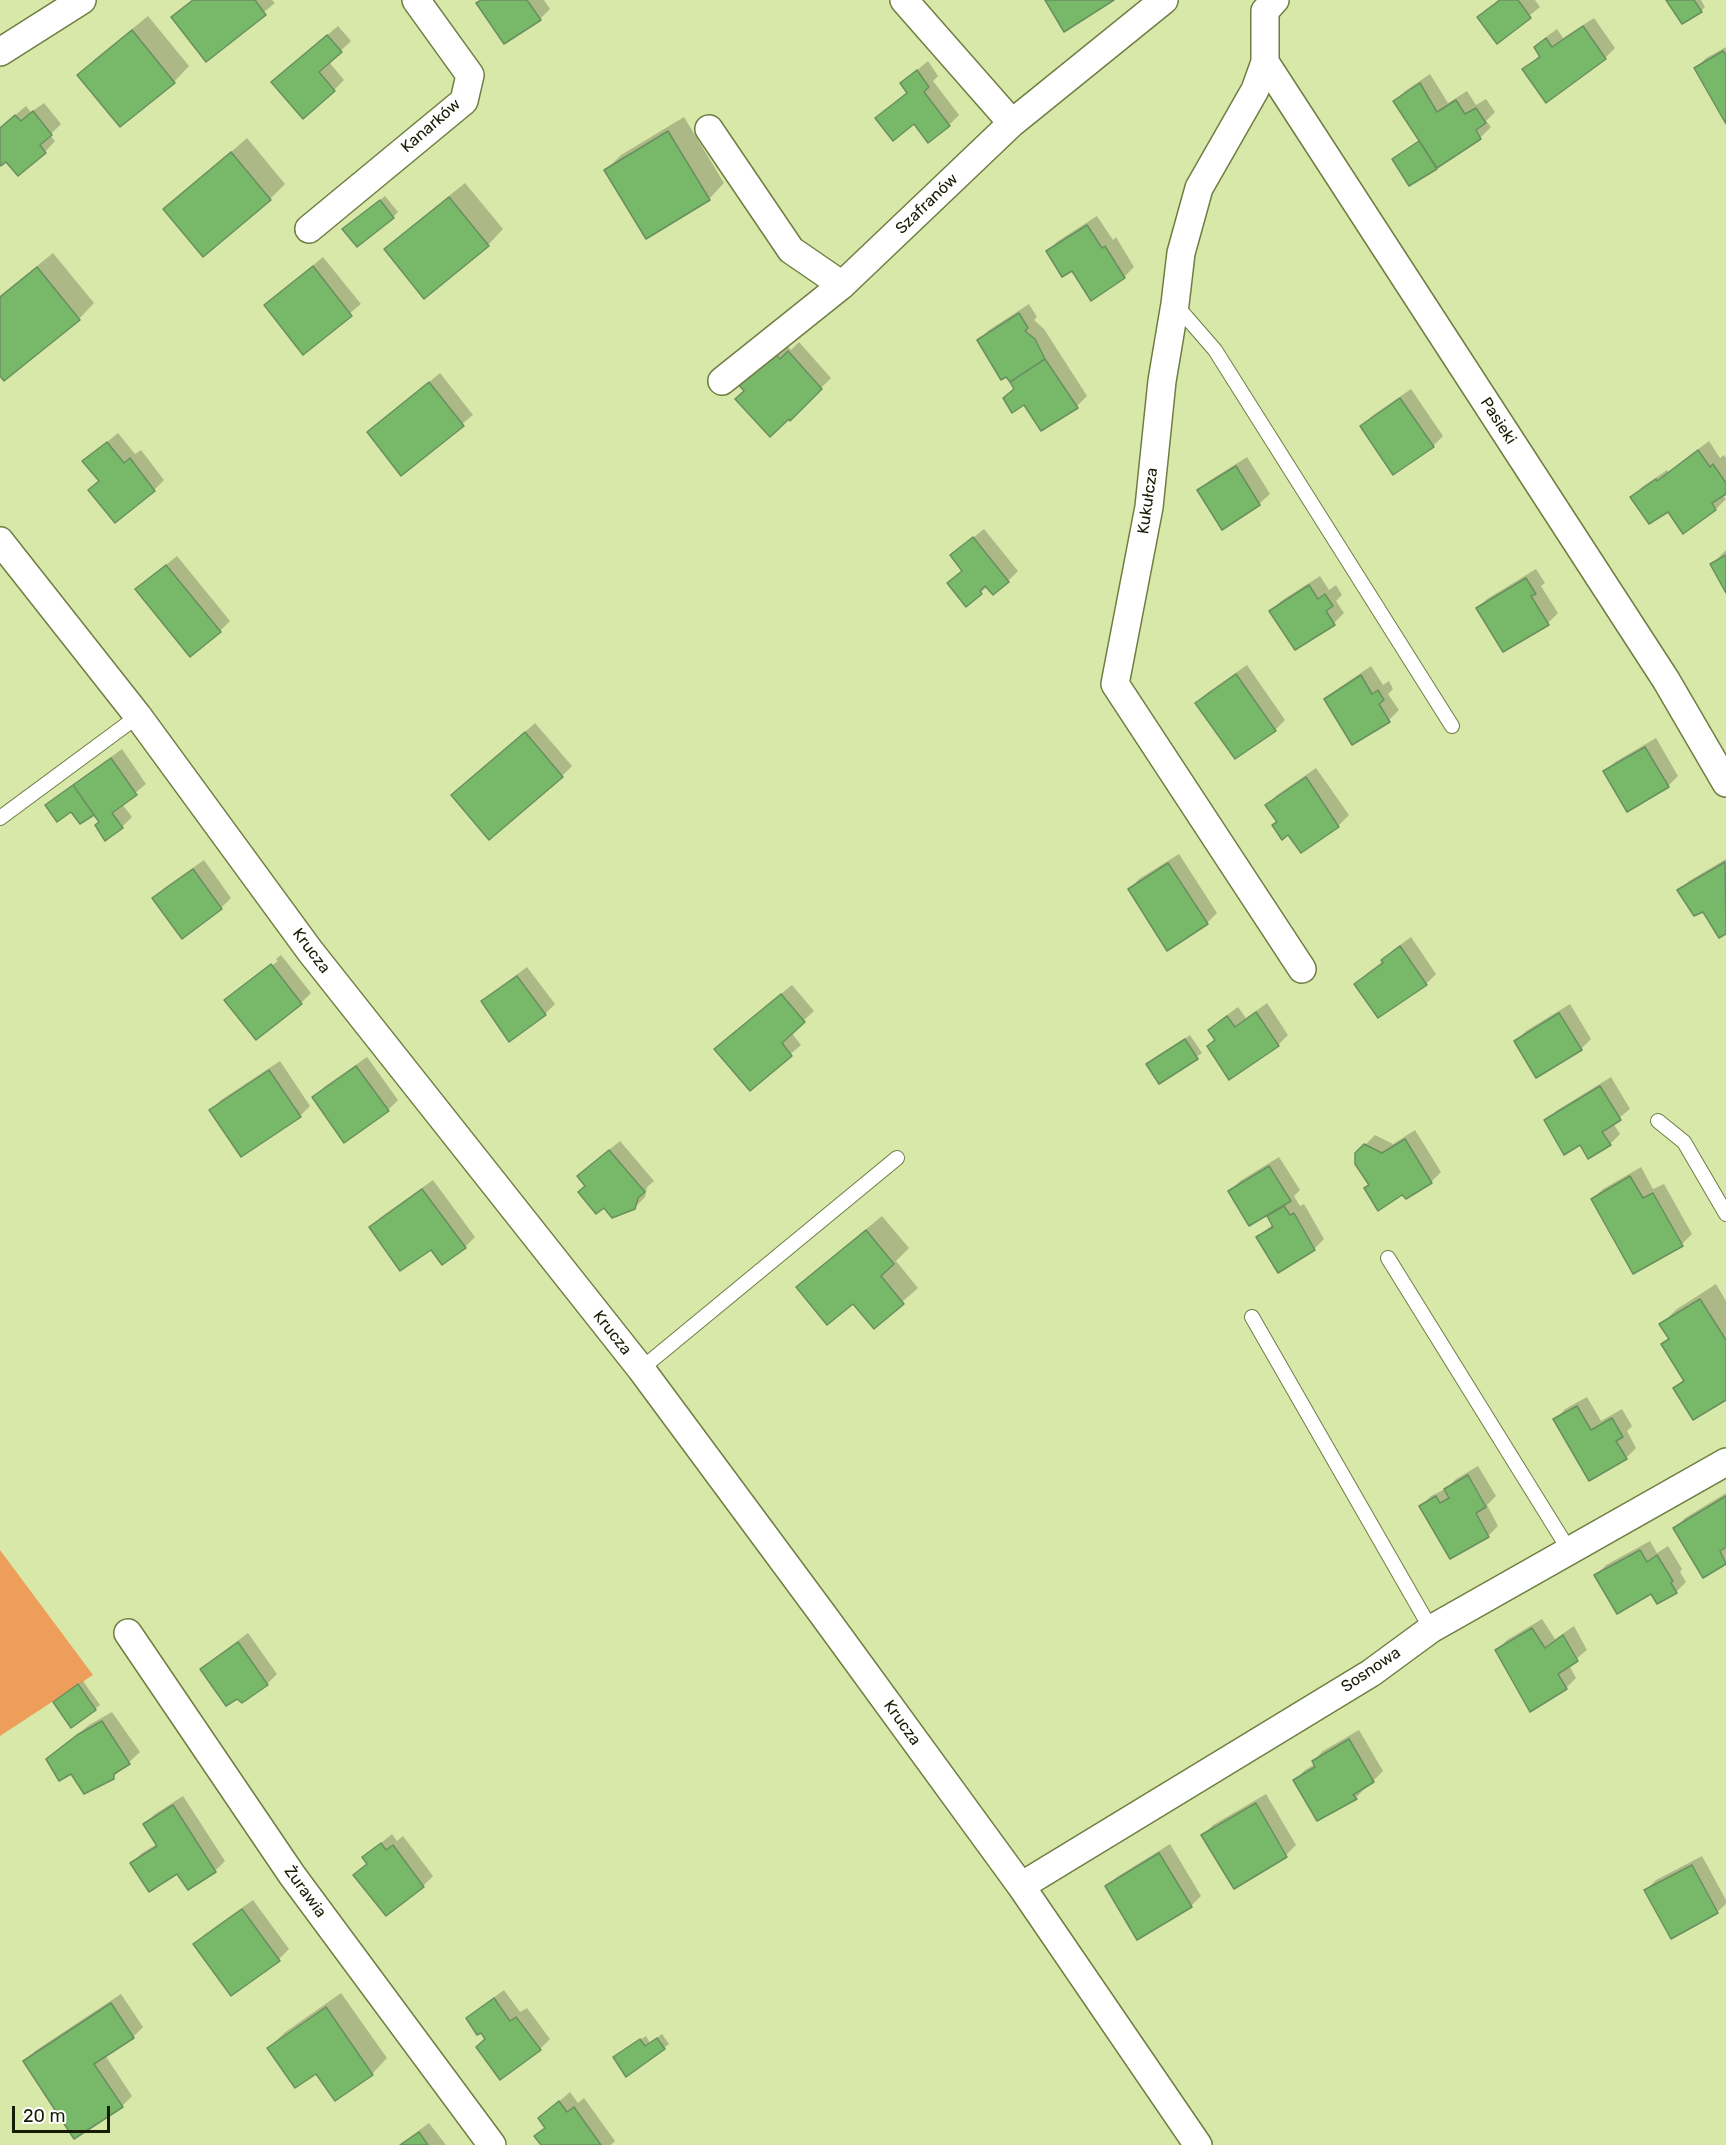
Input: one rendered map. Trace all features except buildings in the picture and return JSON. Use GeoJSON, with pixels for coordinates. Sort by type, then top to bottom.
{"type":"FeatureCollection","features":[{"type":"Feature","properties":{"kind":"street"},"geometry":{"type":"LineString","coordinates":[[0,52],[82,0]]}},
{"type":"Feature","properties":{"kind":"street","name":"Kanarków"},"geometry":{"type":"LineString","coordinates":[[309,229],[464,101],[470,75],[416,0]]}},
{"type":"Feature","properties":{"kind":"street"},"geometry":{"type":"LineString","coordinates":[[904,0],[1012,123]]}},
{"type":"Feature","properties":{"kind":"street","name":"Szafranów"},"geometry":{"type":"LineString","coordinates":[[722,381],[842,285],[1012,123],[1164,0]]}},
{"type":"Feature","properties":{"kind":"street","name":"Kukułcza"},"geometry":{"type":"LineString","coordinates":[[1263,4],[1265,62],[1255,90],[1198,188],[1181,253],[1162,381],[1149,507],[1115,684],[1302,969]]}},
{"type":"Feature","properties":{"kind":"street","name":"Pasieki"},"geometry":{"type":"LineString","coordinates":[[1265,62],[1666,680],[1726,783]]}},
{"type":"Feature","properties":{"kind":"street"},"geometry":{"type":"LineString","coordinates":[[709,129],[791,250],[842,285]]}},
{"type":"Feature","properties":{"kind":"street","name":"Krucza"},"geometry":{"type":"LineString","coordinates":[[0,541],[138,716],[310,951],[641,1370],[1020,1886],[1198,2145]]}},
{"type":"Feature","properties":{"kind":"street","name":"Sosnowa"},"geometry":{"type":"LineString","coordinates":[[1020,1886],[1371,1673],[1431,1629],[1726,1462]]}},
{"type":"Feature","properties":{"kind":"street","name":"Żurawia"},"geometry":{"type":"LineString","coordinates":[[128,1633],[292,1875],[492,2145]]}},
{"type":"Feature","properties":{"kind":"lane"},"geometry":{"type":"LineString","coordinates":[[1175,304],[1215,350],[1452,726]]}},
{"type":"Feature","properties":{"kind":"lane"},"geometry":{"type":"LineString","coordinates":[[0,818],[138,716]]}},
{"type":"Feature","properties":{"kind":"lane"},"geometry":{"type":"LineString","coordinates":[[1658,1121],[1684,1142],[1726,1214]]}},
{"type":"Feature","properties":{"kind":"lane"},"geometry":{"type":"LineString","coordinates":[[641,1370],[897,1158]]}},
{"type":"Feature","properties":{"kind":"lane"},"geometry":{"type":"LineString","coordinates":[[1388,1258],[1569,1550]]}},
{"type":"Feature","properties":{"kind":"lane"},"geometry":{"type":"LineString","coordinates":[[1252,1317],[1431,1629]]}},
{"type":"Feature","properties":{"kind":"shaded area"},"geometry":{"type":"Polygon","coordinates":[[[0,1550],[93,1675],[0,1736],[0,1550]]]}}]}
